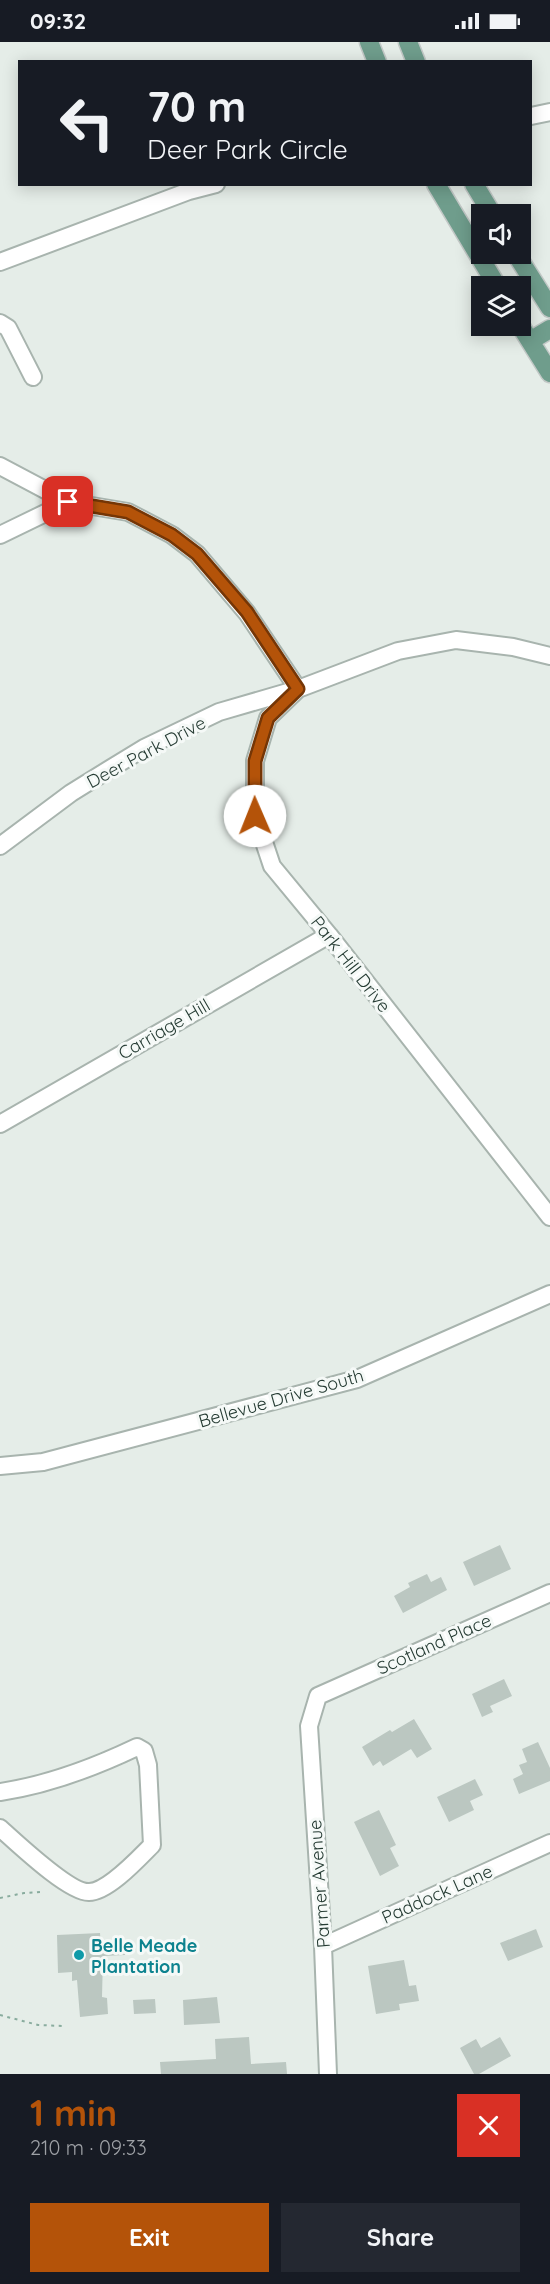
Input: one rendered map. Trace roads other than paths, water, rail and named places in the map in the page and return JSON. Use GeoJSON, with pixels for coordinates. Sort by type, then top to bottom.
{"type":"FeatureCollection","features":[{"type":"Feature","properties":{"kind":"main road"},"geometry":{"type":"LineString","coordinates":[[369,42],[376,60]]}},
{"type":"Feature","properties":{"kind":"main road"},"geometry":{"type":"LineString","coordinates":[[408,42],[415,60]]}},
{"type":"Feature","properties":{"kind":"main road"},"geometry":{"type":"LineString","coordinates":[[437,186],[491,276]]}},
{"type":"Feature","properties":{"kind":"main road"},"geometry":{"type":"LineString","coordinates":[[475,186],[486,204]]}},
{"type":"Feature","properties":{"kind":"main road"},"geometry":{"type":"LineString","coordinates":[[522,264],[550,308]]}},
{"type":"Feature","properties":{"kind":"main road"},"geometry":{"type":"LineString","coordinates":[[530,341],[550,329]]}},
{"type":"Feature","properties":{"kind":"main road"},"geometry":{"type":"LineString","coordinates":[[527,336],[550,373]]}},
{"type":"Feature","properties":{"kind":"street"},"geometry":{"type":"LineString","coordinates":[[532,116],[550,112]]}},
{"type":"Feature","properties":{"kind":"street"},"geometry":{"type":"LineString","coordinates":[[0,262],[189,191],[208,186]]}},
{"type":"Feature","properties":{"kind":"street"},"geometry":{"type":"LineString","coordinates":[[0,323],[8,328],[33,376]]}},
{"type":"Feature","properties":{"kind":"street"},"geometry":{"type":"LineString","coordinates":[[0,465],[15,476],[68,502],[128,512],[172,535],[197,554],[247,612],[298,689]]}},
{"type":"Feature","properties":{"kind":"street"},"geometry":{"type":"LineString","coordinates":[[0,535],[68,502]]}},
{"type":"Feature","properties":{"kind":"street","name":"Deer Park Drive"},"geometry":{"type":"LineString","coordinates":[[0,846],[71,793],[144,748],[219,712],[298,689],[398,651],[456,640],[513,647],[550,656]]}},
{"type":"Feature","properties":{"kind":"street","name":"Park Hill Drive"},"geometry":{"type":"LineString","coordinates":[[298,689],[268,718],[255,761],[255,816],[272,866],[329,935],[550,1217]]}},
{"type":"Feature","properties":{"kind":"street","name":"Carriage Hill"},"geometry":{"type":"LineString","coordinates":[[0,1124],[329,935]]}},
{"type":"Feature","properties":{"kind":"street","name":"Bellevue Drive South"},"geometry":{"type":"LineString","coordinates":[[0,1466],[44,1462],[357,1379],[550,1294]]}},
{"type":"Feature","properties":{"kind":"street","name":"Scotland Place"},"geometry":{"type":"LineString","coordinates":[[318,1696],[550,1593]]}},
{"type":"Feature","properties":{"kind":"street","name":"Parmer Avenue"},"geometry":{"type":"LineString","coordinates":[[318,1696],[309,1726],[323,1946],[328,2074]]}},
{"type":"Feature","properties":{"kind":"street"},"geometry":{"type":"LineString","coordinates":[[0,1792],[54,1781],[136,1747],[144,1751],[148,1765],[152,1845],[104,1887],[89,1892],[75,1888],[48,1869],[0,1828]]}},
{"type":"Feature","properties":{"kind":"street","name":"Paddock Lane"},"geometry":{"type":"LineString","coordinates":[[323,1946],[550,1843]]}},
{"type":"Feature","properties":{"kind":"place","name":"Belle Meade Plantation"},"geometry":{"type":"Point","coordinates":[79,1955]}}]}
